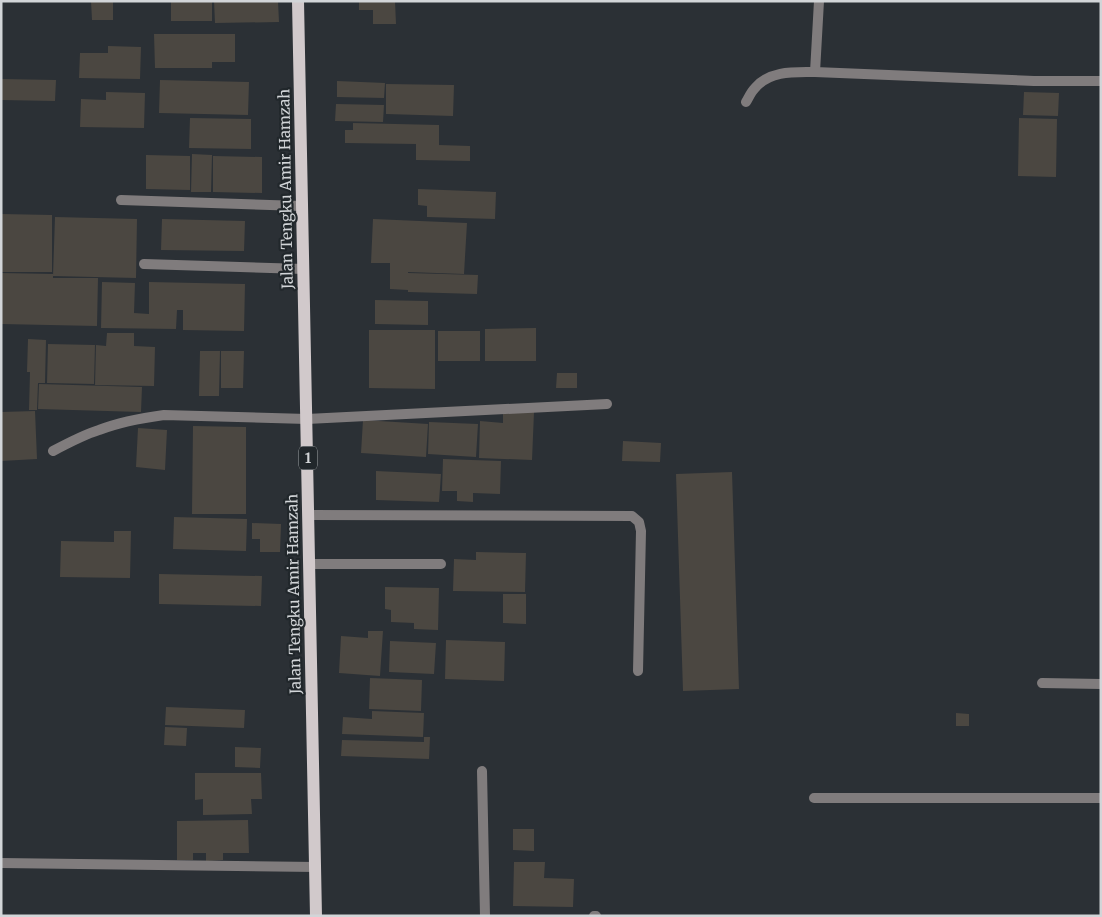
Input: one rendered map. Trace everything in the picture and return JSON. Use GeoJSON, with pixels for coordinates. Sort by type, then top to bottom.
{"type":"FeatureCollection","features":[{"type":"Feature","properties":{"kind":"main road","name":"Jalan Tengku Amir Hamzah"},"geometry":{"type":"LineString","coordinates":[[298,1],[316,916]]}},
{"type":"Feature","properties":{"kind":"street"},"geometry":{"type":"LineString","coordinates":[[815,72],[819,1]]}},
{"type":"Feature","properties":{"kind":"street"},"geometry":{"type":"LineString","coordinates":[[746,102],[756,87],[770,77],[784,72],[1034,81],[1101,81]]}},
{"type":"Feature","properties":{"kind":"street"},"geometry":{"type":"LineString","coordinates":[[121,200],[302,206]]}},
{"type":"Feature","properties":{"kind":"street"},"geometry":{"type":"LineString","coordinates":[[144,264],[304,269]]}},
{"type":"Feature","properties":{"kind":"street"},"geometry":{"type":"LineString","coordinates":[[53,451],[100,429],[138,419],[164,415],[307,419],[607,404]]}},
{"type":"Feature","properties":{"kind":"street"},"geometry":{"type":"LineString","coordinates":[[309,514],[632,516],[639,522],[641,530],[638,671]]}},
{"type":"Feature","properties":{"kind":"street"},"geometry":{"type":"LineString","coordinates":[[310,564],[441,564]]}},
{"type":"Feature","properties":{"kind":"street"},"geometry":{"type":"LineString","coordinates":[[1042,683],[1101,684]]}},
{"type":"Feature","properties":{"kind":"street"},"geometry":{"type":"LineString","coordinates":[[482,771],[485,916]]}},
{"type":"Feature","properties":{"kind":"street"},"geometry":{"type":"LineString","coordinates":[[814,798],[1101,798]]}},
{"type":"Feature","properties":{"kind":"street"},"geometry":{"type":"LineString","coordinates":[[1,863],[316,867]]}},
{"type":"Feature","properties":{"kind":"building"},"geometry":{"type":"Polygon","coordinates":[[[91,1],[113,1],[113,20],[92,20],[91,1]]]}},
{"type":"Feature","properties":{"kind":"building"},"geometry":{"type":"Polygon","coordinates":[[[171,1],[212,1],[212,21],[171,21],[171,1]]]}},
{"type":"Feature","properties":{"kind":"building"},"geometry":{"type":"Polygon","coordinates":[[[214,1],[278,1],[279,22],[215,23],[214,1]]]}},
{"type":"Feature","properties":{"kind":"building"},"geometry":{"type":"Polygon","coordinates":[[[359,1],[395,1],[396,24],[373,24],[373,10],[359,10],[359,1]]]}},
{"type":"Feature","properties":{"kind":"building"},"geometry":{"type":"Polygon","coordinates":[[[154,34],[235,34],[235,62],[212,62],[212,68],[155,68],[154,34]]]}},
{"type":"Feature","properties":{"kind":"building"},"geometry":{"type":"Polygon","coordinates":[[[108,46],[141,47],[140,79],[79,78],[80,53],[108,53],[108,46]]]}},
{"type":"Feature","properties":{"kind":"building"},"geometry":{"type":"Polygon","coordinates":[[[1,79],[56,80],[55,101],[1,100],[1,79]]]}},
{"type":"Feature","properties":{"kind":"building"},"geometry":{"type":"Polygon","coordinates":[[[160,80],[249,82],[248,115],[159,113],[160,80]]]}},
{"type":"Feature","properties":{"kind":"building"},"geometry":{"type":"Polygon","coordinates":[[[337,81],[385,83],[384,98],[337,97],[337,81]]]}},
{"type":"Feature","properties":{"kind":"building"},"geometry":{"type":"Polygon","coordinates":[[[386,84],[454,85],[453,116],[386,114],[386,84]]]}},
{"type":"Feature","properties":{"kind":"building"},"geometry":{"type":"Polygon","coordinates":[[[106,92],[145,93],[144,128],[80,127],[81,99],[106,100],[106,92]]]}},
{"type":"Feature","properties":{"kind":"building"},"geometry":{"type":"Polygon","coordinates":[[[1024,92],[1059,93],[1058,116],[1023,115],[1024,92]]]}},
{"type":"Feature","properties":{"kind":"building"},"geometry":{"type":"Polygon","coordinates":[[[336,104],[384,105],[383,122],[335,121],[336,104]]]}},
{"type":"Feature","properties":{"kind":"building"},"geometry":{"type":"Polygon","coordinates":[[[190,118],[251,119],[251,149],[189,148],[190,118]]]}},
{"type":"Feature","properties":{"kind":"building"},"geometry":{"type":"Polygon","coordinates":[[[1019,118],[1057,119],[1056,177],[1018,176],[1019,118]]]}},
{"type":"Feature","properties":{"kind":"building"},"geometry":{"type":"Polygon","coordinates":[[[353,123],[439,125],[439,145],[470,146],[470,161],[416,160],[416,144],[345,143],[345,130],[353,130],[353,123]]]}},
{"type":"Feature","properties":{"kind":"building"},"geometry":{"type":"Polygon","coordinates":[[[192,154],[212,155],[211,192],[191,192],[192,154]]]}},
{"type":"Feature","properties":{"kind":"building"},"geometry":{"type":"Polygon","coordinates":[[[146,155],[190,156],[190,190],[146,189],[146,155]]]}},
{"type":"Feature","properties":{"kind":"building"},"geometry":{"type":"Polygon","coordinates":[[[213,156],[262,157],[262,193],[213,192],[213,156]]]}},
{"type":"Feature","properties":{"kind":"building"},"geometry":{"type":"Polygon","coordinates":[[[418,189],[496,192],[495,219],[427,217],[427,206],[418,205],[418,189]]]}},
{"type":"Feature","properties":{"kind":"building"},"geometry":{"type":"Polygon","coordinates":[[[1,214],[52,215],[52,272],[1,272],[1,214]]]}},
{"type":"Feature","properties":{"kind":"building"},"geometry":{"type":"Polygon","coordinates":[[[55,217],[137,219],[136,278],[53,276],[55,217]]]}},
{"type":"Feature","properties":{"kind":"building"},"geometry":{"type":"Polygon","coordinates":[[[162,219],[245,221],[244,251],[161,250],[162,219]]]}},
{"type":"Feature","properties":{"kind":"building"},"geometry":{"type":"Polygon","coordinates":[[[373,219],[467,223],[464,274],[408,273],[478,275],[477,294],[408,292],[408,290],[390,289],[390,263],[371,263],[373,219]]]}},
{"type":"Feature","properties":{"kind":"building"},"geometry":{"type":"Polygon","coordinates":[[[1,273],[53,274],[53,278],[98,278],[97,326],[1,324],[1,273]]]}},
{"type":"Feature","properties":{"kind":"building"},"geometry":{"type":"Polygon","coordinates":[[[102,282],[135,283],[134,313],[149,314],[149,282],[245,284],[244,331],[183,330],[183,310],[177,310],[176,329],[101,328],[102,282]]]}},
{"type":"Feature","properties":{"kind":"building"},"geometry":{"type":"Polygon","coordinates":[[[375,300],[428,301],[428,325],[375,324],[375,300]]]}},
{"type":"Feature","properties":{"kind":"building"},"geometry":{"type":"Polygon","coordinates":[[[536,328],[536,361],[485,361],[485,329],[536,328]]]}},
{"type":"Feature","properties":{"kind":"building"},"geometry":{"type":"Polygon","coordinates":[[[369,330],[435,330],[435,389],[369,388],[369,330]]]}},
{"type":"Feature","properties":{"kind":"building"},"geometry":{"type":"Polygon","coordinates":[[[438,331],[480,331],[480,361],[438,361],[438,331]]]}},
{"type":"Feature","properties":{"kind":"building"},"geometry":{"type":"Polygon","coordinates":[[[107,333],[134,333],[134,346],[155,347],[154,386],[95,385],[96,345],[106,346],[107,333]]]}},
{"type":"Feature","properties":{"kind":"building"},"geometry":{"type":"Polygon","coordinates":[[[28,339],[46,340],[45,383],[38,383],[37,410],[29,410],[30,372],[27,372],[28,339]]]}},
{"type":"Feature","properties":{"kind":"building"},"geometry":{"type":"Polygon","coordinates":[[[48,344],[95,345],[94,384],[47,383],[48,344]]]}},
{"type":"Feature","properties":{"kind":"building"},"geometry":{"type":"Polygon","coordinates":[[[200,351],[220,351],[219,396],[199,396],[200,351]]]}},
{"type":"Feature","properties":{"kind":"building"},"geometry":{"type":"Polygon","coordinates":[[[221,351],[244,351],[243,388],[221,388],[221,351]]]}},
{"type":"Feature","properties":{"kind":"building"},"geometry":{"type":"Polygon","coordinates":[[[557,373],[577,373],[577,388],[556,388],[557,373]]]}},
{"type":"Feature","properties":{"kind":"building"},"geometry":{"type":"Polygon","coordinates":[[[39,384],[142,387],[141,412],[38,409],[39,384]]]}},
{"type":"Feature","properties":{"kind":"building"},"geometry":{"type":"Polygon","coordinates":[[[35,411],[37,459],[1,461],[1,412],[35,411]]]}},
{"type":"Feature","properties":{"kind":"building"},"geometry":{"type":"Polygon","coordinates":[[[503,411],[534,412],[532,460],[479,458],[480,421],[503,423],[503,411]]]}},
{"type":"Feature","properties":{"kind":"building"},"geometry":{"type":"Polygon","coordinates":[[[363,420],[428,424],[426,457],[361,453],[363,420]]]}},
{"type":"Feature","properties":{"kind":"building"},"geometry":{"type":"Polygon","coordinates":[[[429,422],[478,424],[476,457],[428,454],[429,422]]]}},
{"type":"Feature","properties":{"kind":"building"},"geometry":{"type":"Polygon","coordinates":[[[193,426],[246,427],[246,514],[192,514],[193,426]]]}},
{"type":"Feature","properties":{"kind":"building"},"geometry":{"type":"Polygon","coordinates":[[[138,428],[167,430],[165,470],[136,467],[138,428]]]}},
{"type":"Feature","properties":{"kind":"building"},"geometry":{"type":"Polygon","coordinates":[[[623,441],[661,443],[660,462],[622,461],[623,441]]]}},
{"type":"Feature","properties":{"kind":"building"},"geometry":{"type":"Polygon","coordinates":[[[443,459],[501,461],[500,494],[473,493],[473,502],[457,501],[457,491],[442,491],[443,459]]]}},
{"type":"Feature","properties":{"kind":"building"},"geometry":{"type":"Polygon","coordinates":[[[376,471],[441,474],[439,502],[376,500],[376,471]]]}},
{"type":"Feature","properties":{"kind":"building"},"geometry":{"type":"Polygon","coordinates":[[[732,472],[739,689],[683,691],[676,474],[732,472]]]}},
{"type":"Feature","properties":{"kind":"building"},"geometry":{"type":"Polygon","coordinates":[[[174,517],[247,519],[246,551],[173,549],[174,517]]]}},
{"type":"Feature","properties":{"kind":"building"},"geometry":{"type":"Polygon","coordinates":[[[252,523],[281,524],[280,552],[260,552],[260,539],[252,539],[252,523]]]}},
{"type":"Feature","properties":{"kind":"building"},"geometry":{"type":"Polygon","coordinates":[[[114,531],[131,531],[130,578],[60,577],[61,541],[114,542],[114,531]]]}},
{"type":"Feature","properties":{"kind":"building"},"geometry":{"type":"Polygon","coordinates":[[[476,552],[526,553],[525,592],[453,591],[454,559],[476,560],[476,552]]]}},
{"type":"Feature","properties":{"kind":"building"},"geometry":{"type":"Polygon","coordinates":[[[159,574],[262,576],[261,606],[159,604],[159,574]]]}},
{"type":"Feature","properties":{"kind":"building"},"geometry":{"type":"Polygon","coordinates":[[[385,587],[439,588],[438,630],[414,629],[414,623],[391,622],[391,610],[385,609],[385,587]]]}},
{"type":"Feature","properties":{"kind":"building"},"geometry":{"type":"Polygon","coordinates":[[[503,594],[526,594],[526,624],[503,623],[503,594]]]}},
{"type":"Feature","properties":{"kind":"building"},"geometry":{"type":"Polygon","coordinates":[[[368,631],[383,631],[380,676],[339,673],[341,636],[368,638],[368,631]]]}},
{"type":"Feature","properties":{"kind":"building"},"geometry":{"type":"Polygon","coordinates":[[[446,640],[505,642],[504,681],[445,679],[446,640]]]}},
{"type":"Feature","properties":{"kind":"building"},"geometry":{"type":"Polygon","coordinates":[[[390,641],[436,643],[434,674],[389,672],[390,641]]]}},
{"type":"Feature","properties":{"kind":"building"},"geometry":{"type":"Polygon","coordinates":[[[370,678],[422,680],[421,711],[369,709],[370,678]]]}},
{"type":"Feature","properties":{"kind":"building"},"geometry":{"type":"Polygon","coordinates":[[[166,707],[245,710],[244,728],[165,725],[166,707]]]}},
{"type":"Feature","properties":{"kind":"building"},"geometry":{"type":"Polygon","coordinates":[[[372,711],[424,713],[423,737],[342,734],[343,717],[372,719],[372,711]]]}},
{"type":"Feature","properties":{"kind":"building"},"geometry":{"type":"Polygon","coordinates":[[[956,713],[969,714],[969,726],[956,726],[956,713]]]}},
{"type":"Feature","properties":{"kind":"building"},"geometry":{"type":"Polygon","coordinates":[[[165,727],[187,728],[186,746],[164,745],[165,727]]]}},
{"type":"Feature","properties":{"kind":"building"},"geometry":{"type":"Polygon","coordinates":[[[424,737],[430,737],[429,759],[341,756],[342,740],[424,742],[424,737]]]}},
{"type":"Feature","properties":{"kind":"building"},"geometry":{"type":"Polygon","coordinates":[[[235,747],[261,748],[260,768],[235,767],[235,747]]]}},
{"type":"Feature","properties":{"kind":"building"},"geometry":{"type":"Polygon","coordinates":[[[195,773],[261,773],[262,799],[251,799],[252,814],[203,815],[203,799],[195,800],[195,773]]]}},
{"type":"Feature","properties":{"kind":"building"},"geometry":{"type":"Polygon","coordinates":[[[248,820],[249,853],[223,853],[223,860],[206,861],[206,853],[193,853],[193,860],[177,860],[177,821],[248,820]]]}},
{"type":"Feature","properties":{"kind":"building"},"geometry":{"type":"Polygon","coordinates":[[[513,829],[534,829],[534,851],[513,850],[513,829]]]}},
{"type":"Feature","properties":{"kind":"building"},"geometry":{"type":"Polygon","coordinates":[[[514,862],[545,862],[544,878],[574,879],[573,907],[513,906],[514,862]]]}}]}
